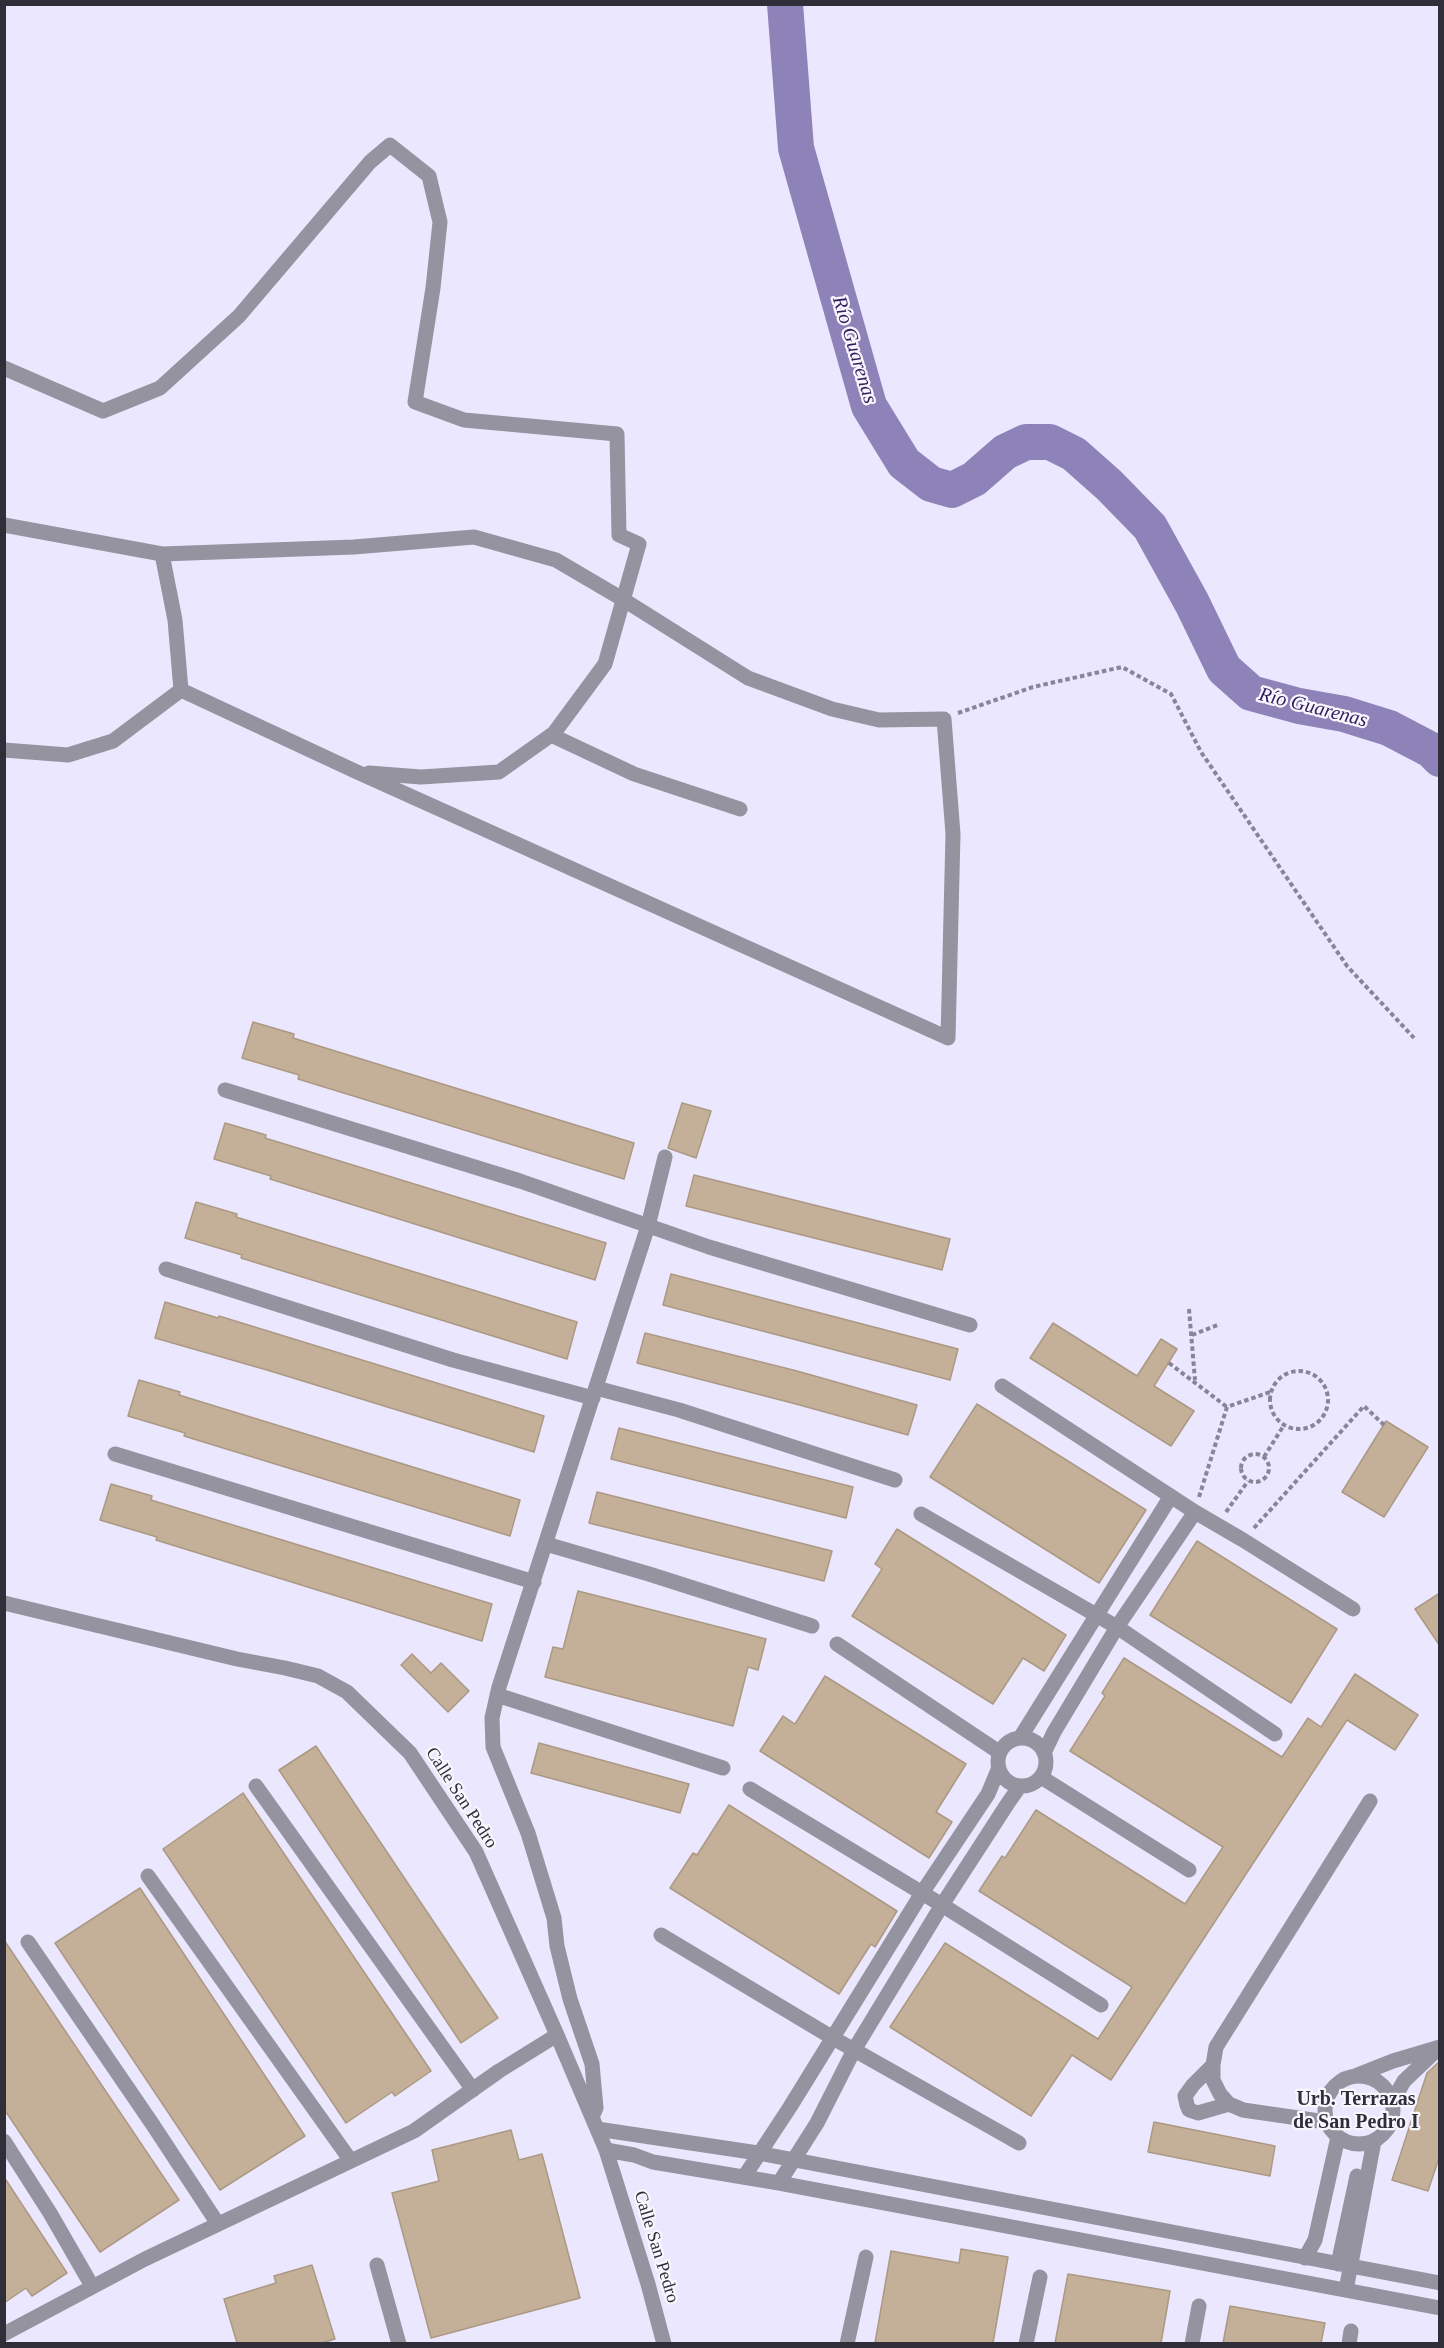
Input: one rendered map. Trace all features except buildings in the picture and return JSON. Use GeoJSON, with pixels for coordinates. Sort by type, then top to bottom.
{"type":"FeatureCollection","features":[{"type":"Feature","properties":{"kind":"street"},"geometry":{"type":"LineString","coordinates":[[4,368],[103,411],[160,388],[239,316],[370,162],[390,145],[429,177],[440,222],[433,288],[415,402],[464,420],[617,434],[619,535],[639,544],[605,664],[551,735],[500,772],[421,777],[357,772]]}},
{"type":"Feature","properties":{"kind":"street"},"geometry":{"type":"LineString","coordinates":[[4,525],[162,554],[354,547],[474,537],[556,560],[748,678],[832,709],[879,720],[944,719],[953,834],[948,1038],[357,772],[181,690]]}},
{"type":"Feature","properties":{"kind":"street"},"geometry":{"type":"LineString","coordinates":[[162,554],[175,620],[181,690]]}},
{"type":"Feature","properties":{"kind":"street"},"geometry":{"type":"LineString","coordinates":[[4,750],[68,755],[113,741],[181,690]]}},
{"type":"Feature","properties":{"kind":"street"},"geometry":{"type":"LineString","coordinates":[[551,735],[634,774],[740,809]]}},
{"type":"Feature","properties":{"kind":"street"},"geometry":{"type":"LineString","coordinates":[[225,1090],[520,1180],[709,1247],[970,1325]]}},
{"type":"Feature","properties":{"kind":"street"},"geometry":{"type":"LineString","coordinates":[[664,1157],[648,1226],[497,1695],[492,1718],[493,1747],[528,1833],[554,1918],[565,1982],[592,2064],[595,2123],[1440,2283]]}},
{"type":"Feature","properties":{"kind":"street"},"geometry":{"type":"LineString","coordinates":[[166,1269],[453,1360],[679,1410],[895,1480]]}},
{"type":"Feature","properties":{"kind":"street"},"geometry":{"type":"LineString","coordinates":[[1002,1386],[1195,1512],[1244,1539],[1353,1609]]}},
{"type":"Feature","properties":{"kind":"street"},"geometry":{"type":"LineString","coordinates":[[115,1454],[534,1582]]}},
{"type":"Feature","properties":{"kind":"street"},"geometry":{"type":"LineString","coordinates":[[1020,1738],[1171,1496]]}},
{"type":"Feature","properties":{"kind":"street"},"geometry":{"type":"LineString","coordinates":[[998,1770],[1007,1781],[1020,1786],[1035,1782],[1041,1777],[1045,1769],[1044,1753],[1054,1732],[1117,1627],[1195,1512]]}},
{"type":"Feature","properties":{"kind":"street"},"geometry":{"type":"LineString","coordinates":[[921,1514],[1117,1627],[1275,1734]]}},
{"type":"Feature","properties":{"kind":"street"},"geometry":{"type":"LineString","coordinates":[[546,1544],[650,1574],[812,1626]]}},
{"type":"Feature","properties":{"kind":"street","name":"Calle San Pedro"},"geometry":{"type":"LineString","coordinates":[[4,1603],[318,1676],[347,1692],[410,1753],[476,1852],[595,2123],[606,2150],[664,2343]]}},
{"type":"Feature","properties":{"kind":"street"},"geometry":{"type":"LineString","coordinates":[[837,1644],[999,1752]]}},
{"type":"Feature","properties":{"kind":"street"},"geometry":{"type":"LineString","coordinates":[[497,1695],[723,1768]]}},
{"type":"Feature","properties":{"kind":"street"},"geometry":{"type":"LineString","coordinates":[[744,2177],[922,1893],[988,1794],[998,1770],[999,1752],[1008,1742],[1020,1738],[1035,1742],[1044,1753]]}},
{"type":"Feature","properties":{"kind":"street"},"geometry":{"type":"LineString","coordinates":[[1041,1777],[1189,1870]]}},
{"type":"Feature","properties":{"kind":"street"},"geometry":{"type":"LineString","coordinates":[[256,1786],[472,2090]]}},
{"type":"Feature","properties":{"kind":"street"},"geometry":{"type":"LineString","coordinates":[[779,2183],[817,2123],[854,2050],[942,1905],[1020,1786]]}},
{"type":"Feature","properties":{"kind":"street"},"geometry":{"type":"LineString","coordinates":[[750,1789],[942,1905],[1101,2005]]}},
{"type":"Feature","properties":{"kind":"street"},"geometry":{"type":"LineString","coordinates":[[1326,2122],[1244,2110],[1229,2104],[1220,2094],[1213,2080],[1213,2065],[1216,2047],[1370,1802]]}},
{"type":"Feature","properties":{"kind":"street"},"geometry":{"type":"LineString","coordinates":[[148,1876],[351,2161]]}},
{"type":"Feature","properties":{"kind":"street"},"geometry":{"type":"LineString","coordinates":[[661,1935],[833,2038],[1019,2143]]}},
{"type":"Feature","properties":{"kind":"street"},"geometry":{"type":"LineString","coordinates":[[28,1942],[218,2224]]}},
{"type":"Feature","properties":{"kind":"street"},"geometry":{"type":"LineString","coordinates":[[4,2334],[92,2286],[414,2130],[499,2071],[557,2036]]}},
{"type":"Feature","properties":{"kind":"street"},"geometry":{"type":"LineString","coordinates":[[1440,2047],[1404,2080],[1392,2102],[1392,2120],[1382,2136],[1369,2142],[1346,2142],[1338,2137],[1326,2122],[1325,2103],[1329,2093],[1336,2085],[1400,2058],[1440,2047]]}},
{"type":"Feature","properties":{"kind":"street"},"geometry":{"type":"LineString","coordinates":[[1213,2065],[1185,2096],[1189,2110],[1198,2113],[1229,2104]]}},
{"type":"Feature","properties":{"kind":"street"},"geometry":{"type":"LineString","coordinates":[[1355,2076],[1375,2080],[1383,2086],[1392,2102]]}},
{"type":"Feature","properties":{"kind":"street"},"geometry":{"type":"LineString","coordinates":[[1305,2258],[1315,2240],[1338,2137]]}},
{"type":"Feature","properties":{"kind":"street"},"geometry":{"type":"LineString","coordinates":[[4,2141],[50,2213],[92,2286]]}},
{"type":"Feature","properties":{"kind":"street"},"geometry":{"type":"LineString","coordinates":[[1346,2290],[1344,2265],[1369,2142]]}},
{"type":"Feature","properties":{"kind":"street"},"geometry":{"type":"LineString","coordinates":[[606,2150],[634,2155],[653,2162],[779,2183],[1440,2308]]}},
{"type":"Feature","properties":{"kind":"street"},"geometry":{"type":"LineString","coordinates":[[847,2343],[866,2258]]}},
{"type":"Feature","properties":{"kind":"street"},"geometry":{"type":"LineString","coordinates":[[377,2265],[399,2343]]}},
{"type":"Feature","properties":{"kind":"street"},"geometry":{"type":"LineString","coordinates":[[1026,2343],[1040,2277]]}},
{"type":"Feature","properties":{"kind":"street"},"geometry":{"type":"LineString","coordinates":[[1192,2343],[1199,2306]]}},
{"type":"Feature","properties":{"kind":"path"},"geometry":{"type":"LineString","coordinates":[[944,719],[1033,687],[1122,667],[1171,694],[1201,752],[1347,966],[1414,1038]]}},
{"type":"Feature","properties":{"kind":"path"},"geometry":{"type":"LineString","coordinates":[[1189,1309],[1195,1381]]}},
{"type":"Feature","properties":{"kind":"path"},"geometry":{"type":"LineString","coordinates":[[1192,1335],[1220,1324]]}},
{"type":"Feature","properties":{"kind":"path"},"geometry":{"type":"LineString","coordinates":[[1169,1363],[1227,1407]]}},
{"type":"Feature","properties":{"kind":"path"},"geometry":{"type":"LineString","coordinates":[[1299,1370],[1316,1376],[1326,1390],[1327,1408],[1317,1423],[1301,1430],[1284,1425],[1271,1411],[1270,1392],[1274,1383],[1281,1376],[1299,1370]]}},
{"type":"Feature","properties":{"kind":"path"},"geometry":{"type":"LineString","coordinates":[[1227,1407],[1270,1392]]}},
{"type":"Feature","properties":{"kind":"path"},"geometry":{"type":"LineString","coordinates":[[1244,1539],[1364,1406],[1384,1425]]}},
{"type":"Feature","properties":{"kind":"path"},"geometry":{"type":"LineString","coordinates":[[1195,1512],[1227,1407]]}},
{"type":"Feature","properties":{"kind":"path"},"geometry":{"type":"LineString","coordinates":[[1263,1456],[1284,1425]]}},
{"type":"Feature","properties":{"kind":"path"},"geometry":{"type":"LineString","coordinates":[[1256,1453],[1263,1456],[1269,1465],[1266,1477],[1261,1481],[1248,1481],[1240,1471],[1244,1458],[1256,1453]]}},
{"type":"Feature","properties":{"kind":"path"},"geometry":{"type":"LineString","coordinates":[[1217,1524],[1248,1481]]}},
{"type":"Feature","properties":{"kind":"waterway","name":"Río Guarenas"},"geometry":{"type":"LineString","coordinates":[[785,4],[796,148],[869,406],[904,463],[931,484],[952,490],[974,479],[1005,452],[1026,442],[1050,442],[1074,454],[1109,485],[1150,527],[1192,603],[1224,669],[1251,693],[1299,706],[1344,714],[1389,728],[1431,750],[1440,759]]}},
{"type":"Feature","properties":{"kind":"district","name":"Urb. Terrazas de San Pedro I"},"geometry":{"type":"Point","coordinates":[1356,2112]}}]}
